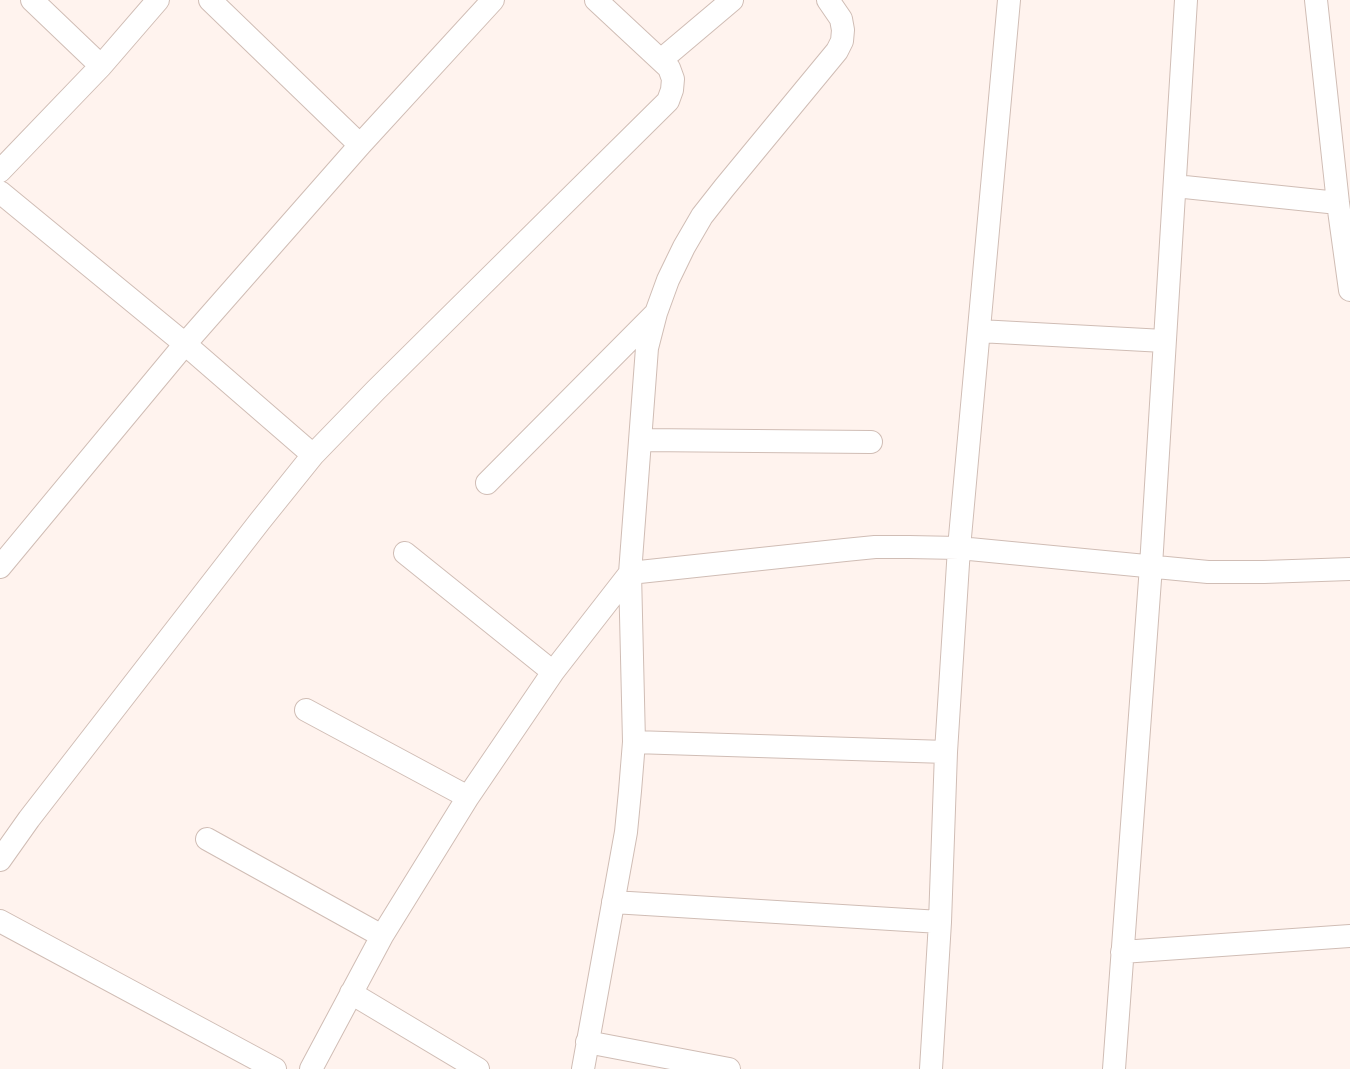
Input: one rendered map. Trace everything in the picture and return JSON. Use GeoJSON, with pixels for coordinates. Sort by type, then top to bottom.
{"type":"FeatureCollection","features":[{"type":"Feature","properties":{"kind":"street"},"geometry":{"type":"LineString","coordinates":[[32,0],[101,66]]}},
{"type":"Feature","properties":{"kind":"street"},"geometry":{"type":"LineString","coordinates":[[0,171],[101,66],[158,0]]}},
{"type":"Feature","properties":{"kind":"street"},"geometry":{"type":"LineString","coordinates":[[210,0],[360,145]]}},
{"type":"Feature","properties":{"kind":"street"},"geometry":{"type":"LineString","coordinates":[[0,567],[185,344],[360,145],[493,0]]}},
{"type":"Feature","properties":{"kind":"street"},"geometry":{"type":"LineString","coordinates":[[0,860],[29,819],[273,504],[313,455],[382,384],[668,101],[672,90],[673,79],[669,68],[596,0]]}},
{"type":"Feature","properties":{"kind":"street"},"geometry":{"type":"LineString","coordinates":[[661,60],[732,0]]}},
{"type":"Feature","properties":{"kind":"street"},"geometry":{"type":"LineString","coordinates":[[582,1069],[626,832],[634,742],[630,573],[647,348],[656,313],[668,280],[684,247],[702,216],[837,51],[842,41],[843,30],[841,19],[828,0]]}},
{"type":"Feature","properties":{"kind":"street"},"geometry":{"type":"LineString","coordinates":[[931,1069],[940,922],[946,752],[959,548],[1009,0]]}},
{"type":"Feature","properties":{"kind":"street"},"geometry":{"type":"LineString","coordinates":[[1114,1069],[1151,566],[1186,0]]}},
{"type":"Feature","properties":{"kind":"street"},"geometry":{"type":"LineString","coordinates":[[1316,0],[1338,203],[1350,290]]}},
{"type":"Feature","properties":{"kind":"street"},"geometry":{"type":"LineString","coordinates":[[1175,186],[1338,203]]}},
{"type":"Feature","properties":{"kind":"street"},"geometry":{"type":"LineString","coordinates":[[0,192],[185,344],[313,455]]}},
{"type":"Feature","properties":{"kind":"street"},"geometry":{"type":"LineString","coordinates":[[487,482],[656,313]]}},
{"type":"Feature","properties":{"kind":"street"},"geometry":{"type":"LineString","coordinates":[[979,331],[1164,341]]}},
{"type":"Feature","properties":{"kind":"street"},"geometry":{"type":"LineString","coordinates":[[641,440],[871,442]]}},
{"type":"Feature","properties":{"kind":"street"},"geometry":{"type":"LineString","coordinates":[[311,1069],[382,936],[468,797],[553,672],[630,573],[860,549],[910,547],[959,548],[1208,572],[1350,570]]}},
{"type":"Feature","properties":{"kind":"street"},"geometry":{"type":"LineString","coordinates":[[406,553],[553,672]]}},
{"type":"Feature","properties":{"kind":"street"},"geometry":{"type":"LineString","coordinates":[[306,710],[468,797]]}},
{"type":"Feature","properties":{"kind":"street"},"geometry":{"type":"LineString","coordinates":[[634,742],[946,752]]}},
{"type":"Feature","properties":{"kind":"street"},"geometry":{"type":"LineString","coordinates":[[207,839],[382,936]]}},
{"type":"Feature","properties":{"kind":"street"},"geometry":{"type":"LineString","coordinates":[[613,902],[940,922]]}},
{"type":"Feature","properties":{"kind":"street"},"geometry":{"type":"LineString","coordinates":[[0,921],[275,1069]]}},
{"type":"Feature","properties":{"kind":"street"},"geometry":{"type":"LineString","coordinates":[[1122,952],[1350,936]]}},
{"type":"Feature","properties":{"kind":"street"},"geometry":{"type":"LineString","coordinates":[[351,992],[478,1069]]}},
{"type":"Feature","properties":{"kind":"street"},"geometry":{"type":"LineString","coordinates":[[587,1042],[729,1069]]}}]}
